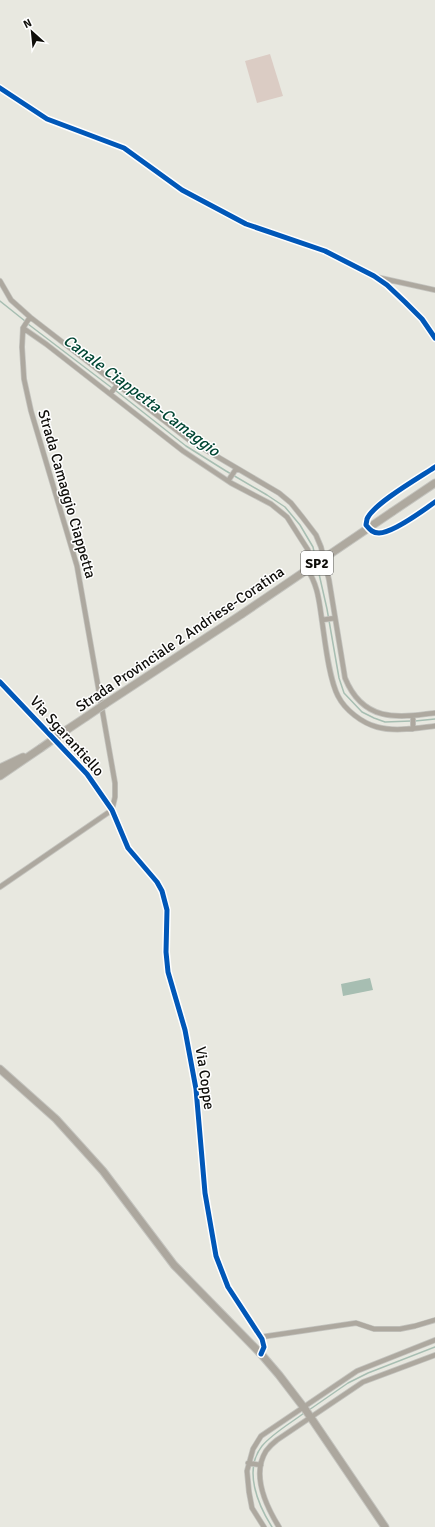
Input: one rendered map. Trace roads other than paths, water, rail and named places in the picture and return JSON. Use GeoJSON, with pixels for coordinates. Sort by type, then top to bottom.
{"type":"FeatureCollection","features":[{"type":"Feature","properties":{"kind":"main road","name":"Strada Provinciale 2 Andriese-Coratina"},"geometry":{"type":"LineString","coordinates":[[0,776],[435,483]]}},
{"type":"Feature","properties":{"kind":"main road"},"geometry":{"type":"LineString","coordinates":[[0,768],[41,748]]}},
{"type":"Feature","properties":{"kind":"main road"},"geometry":{"type":"LineString","coordinates":[[0,1069],[56,1119],[88,1154],[121,1194],[151,1237],[174,1266],[261,1354],[307,1412],[385,1527]]}},
{"type":"Feature","properties":{"kind":"street"},"geometry":{"type":"LineString","coordinates":[[0,88],[47,119],[124,148],[182,190],[246,224],[325,251],[374,276],[387,285],[405,302],[422,320],[435,338]]}},
{"type":"Feature","properties":{"kind":"street"},"geometry":{"type":"LineString","coordinates":[[374,276],[435,290]]}},
{"type":"Feature","properties":{"kind":"street"},"geometry":{"type":"LineString","coordinates":[[0,281],[11,300],[29,318],[118,384],[189,440],[279,493],[290,503],[316,535],[321,547],[329,580],[345,678],[350,690],[357,699],[379,714],[390,716],[413,716],[435,713]]}},
{"type":"Feature","properties":{"kind":"street"},"geometry":{"type":"LineString","coordinates":[[29,318],[23,327],[183,451],[228,481],[271,504],[286,517],[308,550],[308,561],[306,567],[313,578],[318,591],[322,620],[338,696],[358,718],[378,728],[413,729],[435,726]]}},
{"type":"Feature","properties":{"kind":"street","name":"Strada Camaggio Ciappetta"},"geometry":{"type":"LineString","coordinates":[[23,327],[23,371],[31,411],[77,566],[115,783],[115,797],[112,810]]}},
{"type":"Feature","properties":{"kind":"street"},"geometry":{"type":"LineString","coordinates":[[110,394],[118,384]]}},
{"type":"Feature","properties":{"kind":"street"},"geometry":{"type":"LineString","coordinates":[[435,467],[384,502],[370,515],[367,519],[366,525],[372,531],[380,533],[414,518],[435,502]]}},
{"type":"Feature","properties":{"kind":"street"},"geometry":{"type":"LineString","coordinates":[[228,481],[236,469]]}},
{"type":"Feature","properties":{"kind":"street"},"geometry":{"type":"LineString","coordinates":[[322,620],[335,618]]}},
{"type":"Feature","properties":{"kind":"street","name":"Via Sgarantiello"},"geometry":{"type":"LineString","coordinates":[[0,682],[87,774],[112,810]]}},
{"type":"Feature","properties":{"kind":"street"},"geometry":{"type":"LineString","coordinates":[[413,716],[413,729]]}},
{"type":"Feature","properties":{"kind":"street"},"geometry":{"type":"LineString","coordinates":[[0,887],[112,810]]}},
{"type":"Feature","properties":{"kind":"street","name":"Via Coppe"},"geometry":{"type":"LineString","coordinates":[[112,810],[128,848],[157,882],[166,901],[168,922],[166,952],[168,972],[186,1030],[196,1088],[205,1193],[216,1256],[228,1287],[261,1337]]}},
{"type":"Feature","properties":{"kind":"street"},"geometry":{"type":"LineString","coordinates":[[261,1354],[264,1347],[261,1337],[356,1323],[374,1329],[415,1326],[435,1320]]}},
{"type":"Feature","properties":{"kind":"street"},"geometry":{"type":"LineString","coordinates":[[280,1527],[268,1508],[263,1496],[261,1461],[267,1450],[307,1412],[357,1371],[435,1340]]}},
{"type":"Feature","properties":{"kind":"street"},"geometry":{"type":"LineString","coordinates":[[264,1527],[252,1508],[247,1472],[248,1463],[253,1449],[261,1436],[363,1382],[435,1355]]}},
{"type":"Feature","properties":{"kind":"street"},"geometry":{"type":"LineString","coordinates":[[248,1463],[261,1465]]}},
{"type":"Feature","properties":{"kind":"waterway","name":"Canale Ciappetta-Camaggio"},"geometry":{"type":"LineString","coordinates":[[0,301],[25,321]]}},
{"type":"Feature","properties":{"kind":"waterway","name":"Canale Ciappetta-Camaggio"},"geometry":{"type":"LineString","coordinates":[[28,324],[112,388]]}},
{"type":"Feature","properties":{"kind":"waterway","name":"Canale Ciappetta-Camaggio"},"geometry":{"type":"LineString","coordinates":[[115,390],[186,446],[285,507],[300,525],[313,547],[316,561]]}},
{"type":"Feature","properties":{"kind":"waterway","name":"Canale Ciappetta-Camaggio"},"geometry":{"type":"LineString","coordinates":[[317,565],[327,609],[339,678],[344,693],[362,712],[374,718],[385,722],[411,721]]}},
{"type":"Feature","properties":{"kind":"waterway","name":"Canale Ciappetta-Camaggio"},"geometry":{"type":"LineString","coordinates":[[415,721],[435,719]]}},
{"type":"Feature","properties":{"kind":"waterway","name":"Canale Ciappetta-Camaggio"},"geometry":{"type":"LineString","coordinates":[[309,1410],[348,1383],[368,1373],[435,1347]]}},
{"type":"Feature","properties":{"kind":"waterway","name":"Canale Ciappetta-Camaggio"},"geometry":{"type":"LineString","coordinates":[[272,1527],[262,1508],[255,1487],[253,1476],[256,1455],[271,1437],[304,1413]]}}]}
